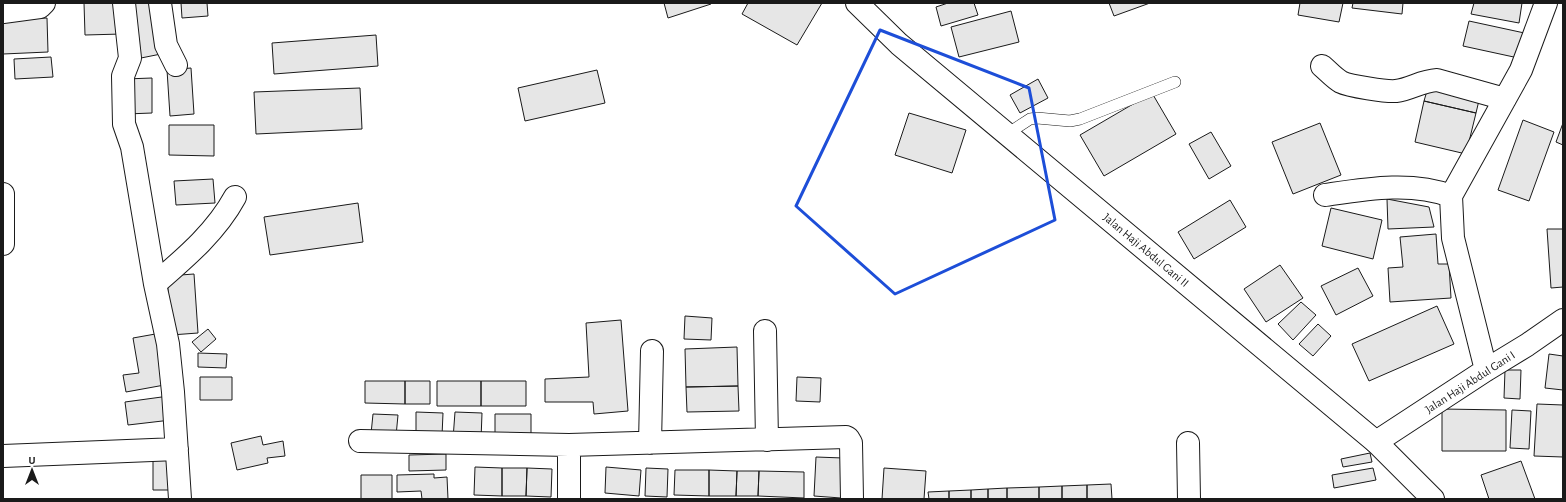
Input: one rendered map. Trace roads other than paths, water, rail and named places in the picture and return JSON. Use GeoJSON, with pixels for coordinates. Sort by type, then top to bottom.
{"type":"FeatureCollection","features":[{"type":"Feature","properties":{"kind":"street"},"geometry":{"type":"LineString","coordinates":[[3,12],[40,7],[44,3]]}},
{"type":"Feature","properties":{"kind":"street"},"geometry":{"type":"LineString","coordinates":[[124,3],[130,58],[123,76],[124,124],[132,148],[155,284],[168,344],[180,499]]}},
{"type":"Feature","properties":{"kind":"street"},"geometry":{"type":"LineString","coordinates":[[160,3],[166,45],[176,65]]}},
{"type":"Feature","properties":{"kind":"street","name":"Jalan Haji Abdul Gani II"},"geometry":{"type":"LineString","coordinates":[[856,3],[899,44],[1376,442],[1433,499]]}},
{"type":"Feature","properties":{"kind":"street"},"geometry":{"type":"LineString","coordinates":[[1486,370],[1453,238],[1451,196],[1521,70],[1546,3]]}},
{"type":"Feature","properties":{"kind":"street"},"geometry":{"type":"LineString","coordinates":[[1322,66],[1341,82],[1351,85],[1395,91],[1426,81],[1437,80],[1505,99]]}},
{"type":"Feature","properties":{"kind":"street"},"geometry":{"type":"LineString","coordinates":[[1325,195],[1366,189],[1406,187],[1437,191],[1451,196]]}},
{"type":"Feature","properties":{"kind":"street"},"geometry":{"type":"LineString","coordinates":[[3,194],[3,244]]}},
{"type":"Feature","properties":{"kind":"street"},"geometry":{"type":"LineString","coordinates":[[155,284],[192,252],[215,227],[235,197]]}},
{"type":"Feature","properties":{"kind":"street","name":"Jalan Haji Abdul Gani I"},"geometry":{"type":"LineString","coordinates":[[1376,442],[1527,345],[1563,320]]}},
{"type":"Feature","properties":{"kind":"street"},"geometry":{"type":"LineString","coordinates":[[765,331],[767,440]]}},
{"type":"Feature","properties":{"kind":"street"},"geometry":{"type":"LineString","coordinates":[[650,443],[652,351]]}},
{"type":"Feature","properties":{"kind":"street"},"geometry":{"type":"LineString","coordinates":[[360,441],[569,445],[848,438],[851,443],[852,499]]}},
{"type":"Feature","properties":{"kind":"street"},"geometry":{"type":"LineString","coordinates":[[1188,443],[1189,499]]}},
{"type":"Feature","properties":{"kind":"street"},"geometry":{"type":"LineString","coordinates":[[569,445],[569,499]]}},
{"type":"Feature","properties":{"kind":"street"},"geometry":{"type":"LineString","coordinates":[[3,456],[177,449]]}},
{"type":"Feature","properties":{"kind":"lane"},"geometry":{"type":"LineString","coordinates":[[1007,134],[1030,119],[1037,118],[1070,121],[1080,119],[1174,82]]}}]}
